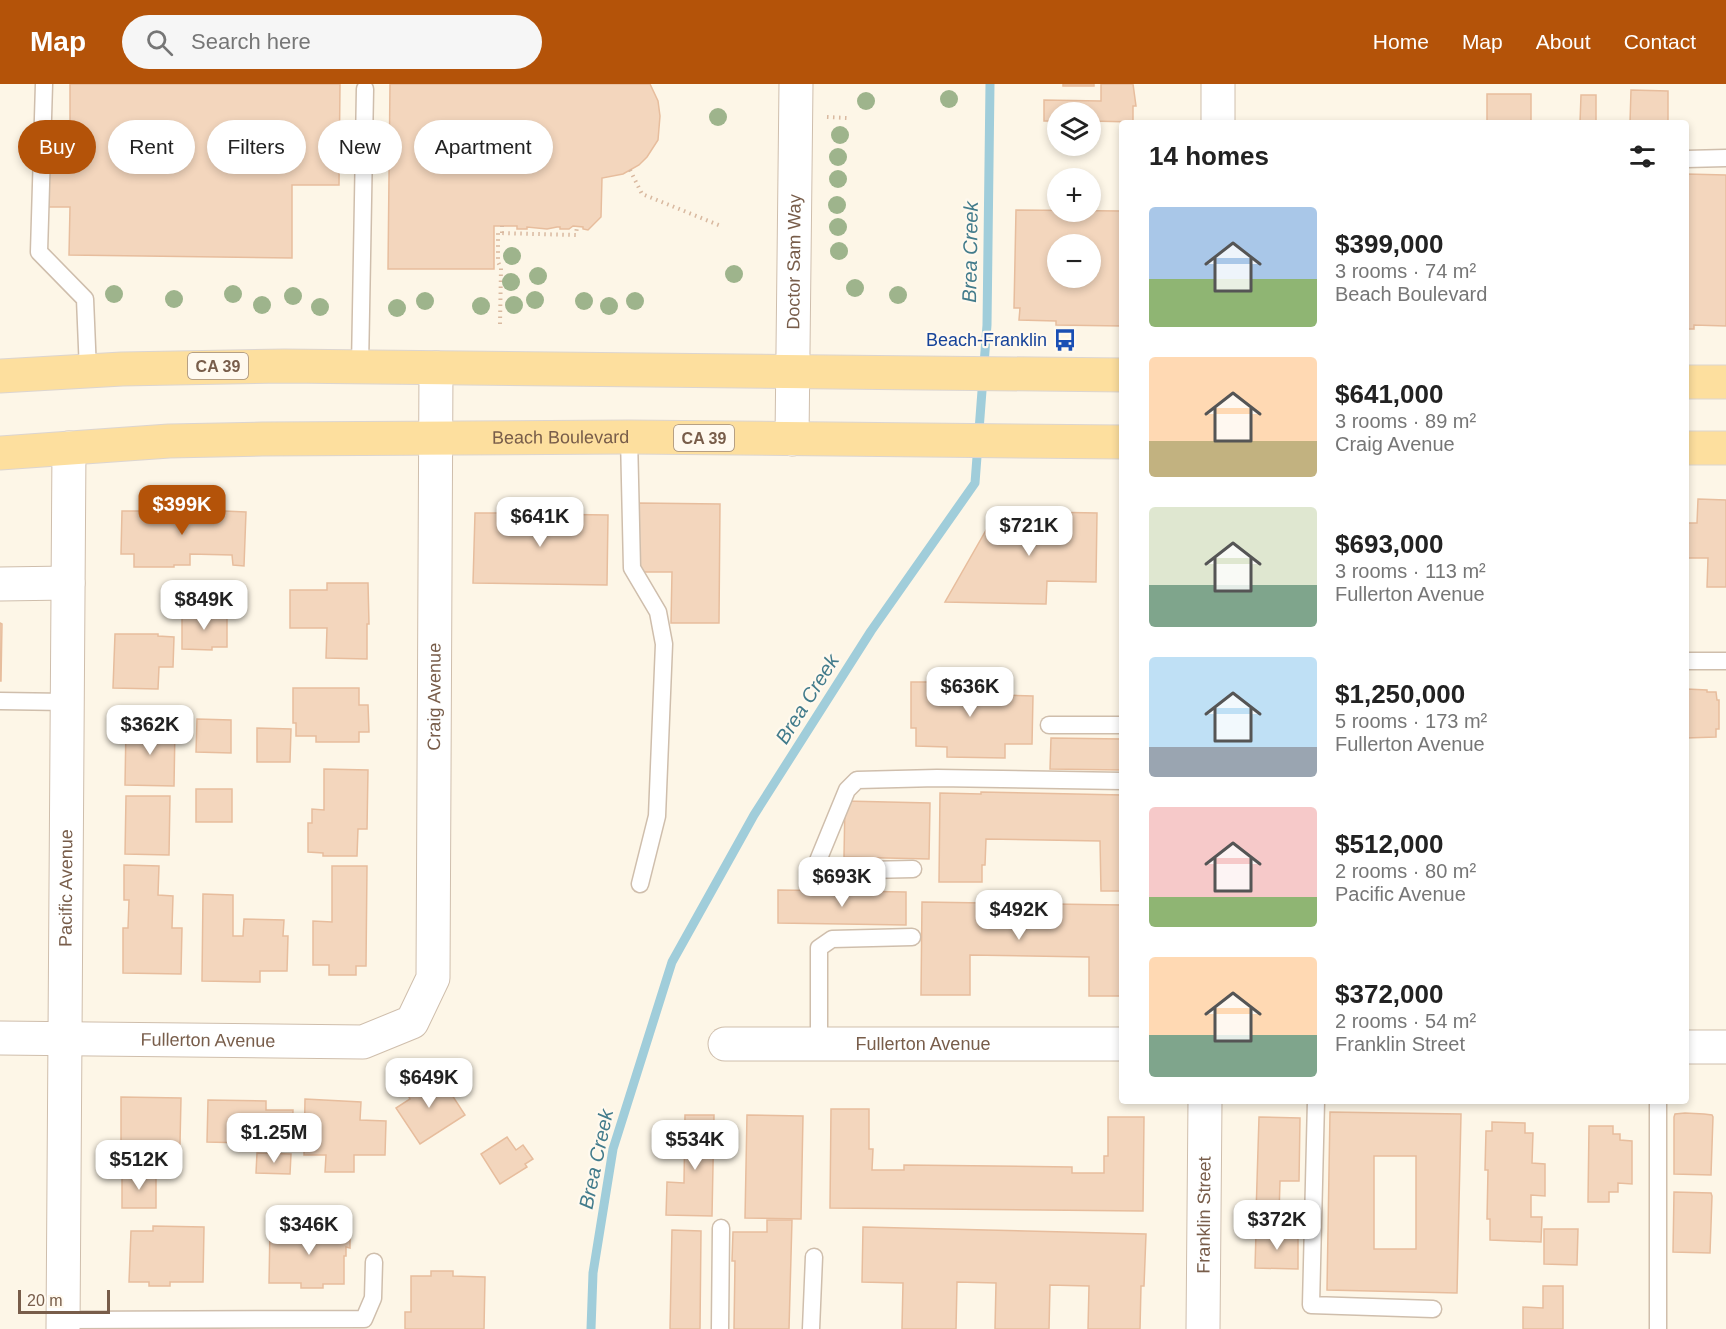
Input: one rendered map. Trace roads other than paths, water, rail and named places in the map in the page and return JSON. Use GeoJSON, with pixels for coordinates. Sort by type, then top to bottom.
{"type":"FeatureCollection","features":[{"type":"Feature","properties":{"kind":"main road","name":"CA 39"},"geometry":{"type":"LineString","coordinates":[[0,376],[224,366],[1119,375]]}},
{"type":"Feature","properties":{"kind":"main road"},"geometry":{"type":"LineString","coordinates":[[1689,382],[1726,382]]}},
{"type":"Feature","properties":{"kind":"main road","name":"Beach Boulevard"},"geometry":{"type":"LineString","coordinates":[[0,453],[169,441],[435,437],[1119,442]]}},
{"type":"Feature","properties":{"kind":"main road"},"geometry":{"type":"LineString","coordinates":[[1689,448],[1726,448]]}},
{"type":"Feature","properties":{"kind":"street","name":"Doctor Sam Way"},"geometry":{"type":"LineString","coordinates":[[792,439],[796,84]]}},
{"type":"Feature","properties":{"kind":"street"},"geometry":{"type":"LineString","coordinates":[[1218,84],[1218,120]]}},
{"type":"Feature","properties":{"kind":"street","name":"Craig Avenue"},"geometry":{"type":"LineString","coordinates":[[412,1022],[433,978],[436,368]]}},
{"type":"Feature","properties":{"kind":"street","name":"Pacific Avenue"},"geometry":{"type":"LineString","coordinates":[[63,1325],[69,448]]}},
{"type":"Feature","properties":{"kind":"street"},"geometry":{"type":"LineString","coordinates":[[0,584],[68,583]]}},
{"type":"Feature","properties":{"kind":"street","name":"Fullerton Avenue"},"geometry":{"type":"LineString","coordinates":[[0,1038],[363,1042],[412,1022]]}},
{"type":"Feature","properties":{"kind":"street","name":"Fullerton Avenue"},"geometry":{"type":"LineString","coordinates":[[725,1044],[1119,1044]]}},
{"type":"Feature","properties":{"kind":"street"},"geometry":{"type":"LineString","coordinates":[[1689,1047],[1726,1047]]}},
{"type":"Feature","properties":{"kind":"street","name":"Franklin Street"},"geometry":{"type":"LineString","coordinates":[[1203,1329],[1205,1104]]}},
{"type":"Feature","properties":{"kind":"lane"},"geometry":{"type":"LineString","coordinates":[[44,84],[39,252],[85,300],[88,371]]}},
{"type":"Feature","properties":{"kind":"lane"},"geometry":{"type":"LineString","coordinates":[[360,367],[364,89]]}},
{"type":"Feature","properties":{"kind":"lane"},"geometry":{"type":"LineString","coordinates":[[1689,159],[1726,158]]}},
{"type":"Feature","properties":{"kind":"lane"},"geometry":{"type":"LineString","coordinates":[[629,438],[632,568],[658,612],[664,644],[657,816],[639,884]]}},
{"type":"Feature","properties":{"kind":"lane"},"geometry":{"type":"LineString","coordinates":[[1689,661],[1726,661]]}},
{"type":"Feature","properties":{"kind":"lane"},"geometry":{"type":"LineString","coordinates":[[0,701],[66,702]]}},
{"type":"Feature","properties":{"kind":"lane"},"geometry":{"type":"LineString","coordinates":[[1049,725],[1119,725]]}},
{"type":"Feature","properties":{"kind":"lane"},"geometry":{"type":"LineString","coordinates":[[913,869],[820,871],[817,863],[847,790],[857,780],[937,778],[1119,781]]}},
{"type":"Feature","properties":{"kind":"lane"},"geometry":{"type":"LineString","coordinates":[[819,1044],[819,948],[832,939],[912,937]]}},
{"type":"Feature","properties":{"kind":"lane"},"geometry":{"type":"LineString","coordinates":[[1316,1104],[1311,1305],[1433,1309]]}},
{"type":"Feature","properties":{"kind":"lane"},"geometry":{"type":"LineString","coordinates":[[1658,1104],[1658,1329]]}},
{"type":"Feature","properties":{"kind":"lane"},"geometry":{"type":"LineString","coordinates":[[720,1329],[721,1228]]}},
{"type":"Feature","properties":{"kind":"lane"},"geometry":{"type":"LineString","coordinates":[[811,1329],[814,1257]]}},
{"type":"Feature","properties":{"kind":"lane"},"geometry":{"type":"LineString","coordinates":[[63,1325],[364,1319],[373,1298],[374,1262]]}},
{"type":"Feature","properties":{"kind":"waterway","name":"Brea Creek"},"geometry":{"type":"LineString","coordinates":[[591,1329],[593,1273],[613,1149],[672,962],[754,815],[871,631],[975,483],[987,325],[990,84]]}},
{"type":"Feature","properties":{"kind":"place","name":"Beach-Franklin"},"geometry":{"type":"Point","coordinates":[1065,340]}}]}
